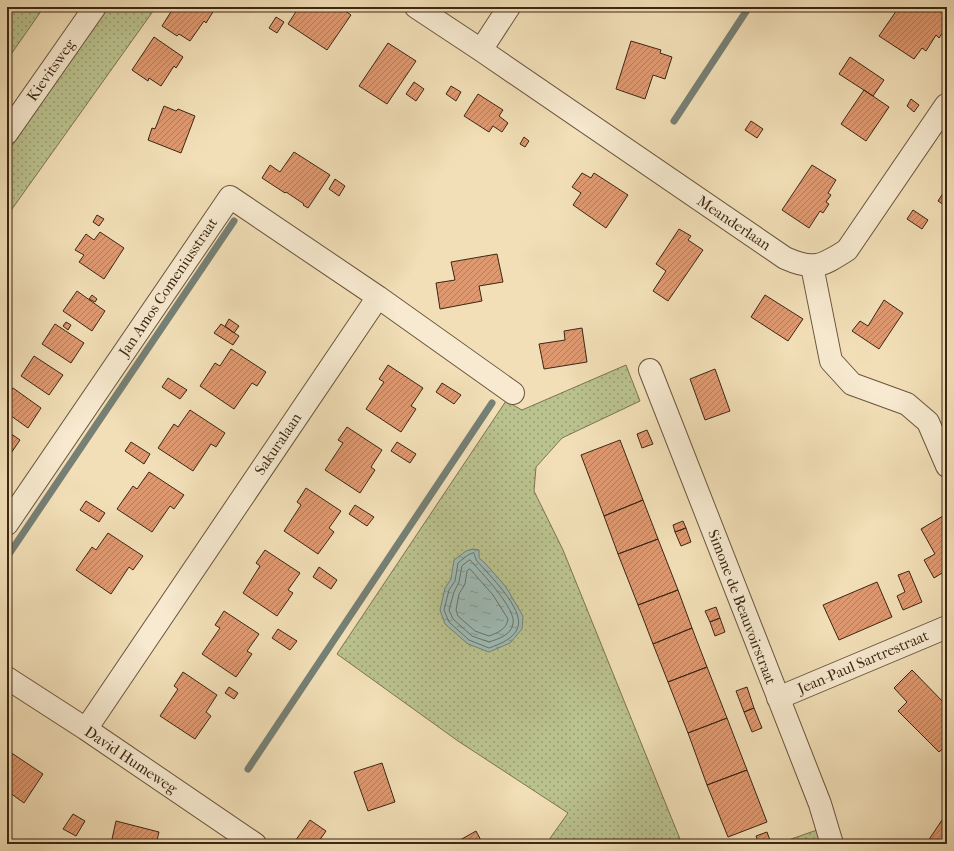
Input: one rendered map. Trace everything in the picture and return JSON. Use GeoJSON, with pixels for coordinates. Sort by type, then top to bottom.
{"type":"FeatureCollection","features":[{"type":"Feature","properties":{"kind":"street","name":"Kievitsweg"},"geometry":{"type":"LineString","coordinates":[[7,133],[95,7]]}},
{"type":"Feature","properties":{"kind":"street","name":"Meanderlaan"},"geometry":{"type":"LineString","coordinates":[[416,7],[785,258],[812,266]]}},
{"type":"Feature","properties":{"kind":"street"},"geometry":{"type":"LineString","coordinates":[[481,50],[509,7]]}},
{"type":"Feature","properties":{"kind":"street"},"geometry":{"type":"LineString","coordinates":[[947,104],[848,250],[827,263],[812,266],[831,361],[852,384],[907,404],[928,422],[947,466]]}},
{"type":"Feature","properties":{"kind":"street","name":"Jan Amos Comeniusstraat"},"geometry":{"type":"LineString","coordinates":[[7,524],[230,197],[378,297]]}},
{"type":"Feature","properties":{"kind":"street"},"geometry":{"type":"LineString","coordinates":[[378,297],[513,393]]}},
{"type":"Feature","properties":{"kind":"street","name":"Sakuralaan"},"geometry":{"type":"LineString","coordinates":[[86,729],[378,297]]}},
{"type":"Feature","properties":{"kind":"street","name":"Simone de Beauvoirstraat"},"geometry":{"type":"LineString","coordinates":[[650,370],[820,804],[832,844]]}},
{"type":"Feature","properties":{"kind":"street","name":"Jean-Paul Sartrestraat"},"geometry":{"type":"LineString","coordinates":[[778,698],[947,627]]}},
{"type":"Feature","properties":{"kind":"street","name":"David Humeweg"},"geometry":{"type":"LineString","coordinates":[[7,678],[86,729],[255,844]]}},
{"type":"Feature","properties":{"kind":"green space"},"geometry":{"type":"Polygon","coordinates":[[[7,7],[44,7],[7,60],[7,7]]]}},
{"type":"Feature","properties":{"kind":"green space"},"geometry":{"type":"Polygon","coordinates":[[[108,7],[156,7],[7,216],[7,153],[108,7]]]}},
{"type":"Feature","properties":{"kind":"green space"},"geometry":{"type":"Polygon","coordinates":[[[626,365],[640,401],[562,438],[536,467],[534,491],[563,550],[682,844],[546,844],[568,813],[458,741],[337,654],[506,401],[522,410],[626,365]]]}},
{"type":"Feature","properties":{"kind":"green space"},"geometry":{"type":"Polygon","coordinates":[[[817,830],[820,844],[777,844],[817,830]]]}},
{"type":"Feature","properties":{"kind":"water"},"geometry":{"type":"Polygon","coordinates":[[[473,549],[479,550],[479,558],[506,587],[523,616],[522,629],[510,643],[489,652],[468,644],[445,624],[440,610],[445,588],[451,579],[454,560],[466,551],[473,549]]]}},
{"type":"Feature","properties":{"kind":"building"},"geometry":{"type":"Polygon","coordinates":[[[174,7],[216,7],[206,23],[204,21],[190,41],[179,34],[177,36],[162,26],[174,7]]]}},
{"type":"Feature","properties":{"kind":"building"},"geometry":{"type":"Polygon","coordinates":[[[299,7],[340,7],[351,15],[327,50],[288,24],[299,7]]]}},
{"type":"Feature","properties":{"kind":"building"},"geometry":{"type":"Polygon","coordinates":[[[899,7],[947,8],[947,19],[942,27],[945,29],[939,38],[936,35],[926,51],[922,48],[914,59],[879,36],[899,7]]]}},
{"type":"Feature","properties":{"kind":"building"},"geometry":{"type":"Polygon","coordinates":[[[276,17],[284,22],[277,33],[269,28],[276,17]]]}},
{"type":"Feature","properties":{"kind":"building"},"geometry":{"type":"Polygon","coordinates":[[[154,37],[183,57],[176,68],[174,66],[161,86],[149,78],[148,81],[132,70],[154,37]]]}},
{"type":"Feature","properties":{"kind":"building"},"geometry":{"type":"Polygon","coordinates":[[[631,41],[661,50],[660,53],[672,57],[665,79],[653,75],[645,99],[616,89],[631,41]]]}},
{"type":"Feature","properties":{"kind":"building"},"geometry":{"type":"Polygon","coordinates":[[[388,43],[416,61],[387,104],[359,86],[388,43]]]}},
{"type":"Feature","properties":{"kind":"building"},"geometry":{"type":"Polygon","coordinates":[[[850,57],[884,80],[873,96],[839,74],[850,57]]]}},
{"type":"Feature","properties":{"kind":"building"},"geometry":{"type":"Polygon","coordinates":[[[414,82],[424,89],[416,101],[406,94],[414,82]]]}},
{"type":"Feature","properties":{"kind":"building"},"geometry":{"type":"Polygon","coordinates":[[[451,86],[461,92],[456,101],[446,94],[451,86]]]}},
{"type":"Feature","properties":{"kind":"building"},"geometry":{"type":"Polygon","coordinates":[[[864,90],[889,107],[866,141],[841,124],[864,90]]]}},
{"type":"Feature","properties":{"kind":"building"},"geometry":{"type":"Polygon","coordinates":[[[478,94],[503,110],[499,116],[508,123],[502,132],[493,126],[489,132],[464,116],[478,94]]]}},
{"type":"Feature","properties":{"kind":"building"},"geometry":{"type":"Polygon","coordinates":[[[911,99],[919,105],[914,112],[907,106],[911,99]]]}},
{"type":"Feature","properties":{"kind":"building"},"geometry":{"type":"Polygon","coordinates":[[[164,106],[176,111],[178,109],[195,116],[181,153],[148,140],[152,128],[155,129],[164,106]]]}},
{"type":"Feature","properties":{"kind":"building"},"geometry":{"type":"Polygon","coordinates":[[[751,121],[763,129],[757,138],[745,130],[751,121]]]}},
{"type":"Feature","properties":{"kind":"building"},"geometry":{"type":"Polygon","coordinates":[[[524,137],[529,141],[525,147],[520,144],[524,137]]]}},
{"type":"Feature","properties":{"kind":"building"},"geometry":{"type":"Polygon","coordinates":[[[294,152],[330,175],[308,208],[286,192],[285,193],[262,178],[270,165],[280,172],[294,152]]]}},
{"type":"Feature","properties":{"kind":"building"},"geometry":{"type":"Polygon","coordinates":[[[812,165],[836,180],[828,193],[831,195],[826,202],[829,204],[823,213],[820,211],[809,228],[782,210],[812,165]]]}},
{"type":"Feature","properties":{"kind":"building"},"geometry":{"type":"Polygon","coordinates":[[[582,173],[591,178],[594,173],[628,195],[606,228],[573,205],[581,193],[572,187],[582,173]]]}},
{"type":"Feature","properties":{"kind":"building"},"geometry":{"type":"Polygon","coordinates":[[[335,179],[345,186],[339,196],[329,189],[335,179]]]}},
{"type":"Feature","properties":{"kind":"building"},"geometry":{"type":"Polygon","coordinates":[[[947,187],[947,207],[938,201],[947,187]]]}},
{"type":"Feature","properties":{"kind":"building"},"geometry":{"type":"Polygon","coordinates":[[[913,210],[928,220],[922,229],[907,219],[913,210]]]}},
{"type":"Feature","properties":{"kind":"building"},"geometry":{"type":"Polygon","coordinates":[[[97,215],[104,219],[99,226],[93,222],[97,215]]]}},
{"type":"Feature","properties":{"kind":"building"},"geometry":{"type":"Polygon","coordinates":[[[679,229],[691,236],[688,240],[703,250],[668,301],[653,291],[666,271],[656,264],[679,229]]]}},
{"type":"Feature","properties":{"kind":"building"},"geometry":{"type":"Polygon","coordinates":[[[100,232],[124,248],[104,279],[79,262],[84,255],[75,250],[86,234],[94,240],[100,232]]]}},
{"type":"Feature","properties":{"kind":"building"},"geometry":{"type":"Polygon","coordinates":[[[497,254],[503,282],[479,286],[482,301],[440,309],[436,283],[455,280],[451,262],[497,254]]]}},
{"type":"Feature","properties":{"kind":"building"},"geometry":{"type":"Polygon","coordinates":[[[77,291],[105,311],[92,331],[63,311],[77,291]]]}},
{"type":"Feature","properties":{"kind":"building"},"geometry":{"type":"Polygon","coordinates":[[[92,295],[97,299],[95,302],[89,299],[92,295]]]}},
{"type":"Feature","properties":{"kind":"building"},"geometry":{"type":"Polygon","coordinates":[[[765,295],[803,319],[788,341],[751,317],[765,295]]]}},
{"type":"Feature","properties":{"kind":"building"},"geometry":{"type":"Polygon","coordinates":[[[884,300],[903,313],[879,349],[852,331],[860,321],[868,326],[884,300]]]}},
{"type":"Feature","properties":{"kind":"building"},"geometry":{"type":"Polygon","coordinates":[[[229,319],[239,326],[234,333],[225,326],[229,319]]]}},
{"type":"Feature","properties":{"kind":"building"},"geometry":{"type":"Polygon","coordinates":[[[66,322],[71,325],[68,330],[63,326],[66,322]]]}},
{"type":"Feature","properties":{"kind":"building"},"geometry":{"type":"Polygon","coordinates":[[[55,324],[84,343],[71,363],[42,344],[55,324]]]}},
{"type":"Feature","properties":{"kind":"building"},"geometry":{"type":"Polygon","coordinates":[[[221,324],[239,336],[233,345],[214,333],[221,324]]]}},
{"type":"Feature","properties":{"kind":"building"},"geometry":{"type":"Polygon","coordinates":[[[582,328],[587,362],[544,369],[539,344],[565,340],[564,331],[582,328]]]}},
{"type":"Feature","properties":{"kind":"building"},"geometry":{"type":"Polygon","coordinates":[[[231,349],[266,372],[257,386],[252,383],[234,409],[200,386],[215,363],[220,366],[231,349]]]}},
{"type":"Feature","properties":{"kind":"building"},"geometry":{"type":"Polygon","coordinates":[[[34,356],[63,375],[49,395],[21,376],[34,356]]]}},
{"type":"Feature","properties":{"kind":"building"},"geometry":{"type":"Polygon","coordinates":[[[388,365],[423,388],[411,406],[416,409],[401,432],[366,409],[384,382],[379,379],[388,365]]]}},
{"type":"Feature","properties":{"kind":"building"},"geometry":{"type":"Polygon","coordinates":[[[715,369],[730,411],[705,420],[690,379],[715,369]]]}},
{"type":"Feature","properties":{"kind":"building"},"geometry":{"type":"Polygon","coordinates":[[[168,378],[187,390],[180,399],[162,387],[168,378]]]}},
{"type":"Feature","properties":{"kind":"building"},"geometry":{"type":"Polygon","coordinates":[[[442,383],[461,395],[454,404],[436,392],[442,383]]]}},
{"type":"Feature","properties":{"kind":"building"},"geometry":{"type":"Polygon","coordinates":[[[13,388],[41,408],[28,428],[7,413],[7,397],[13,388]]]}},
{"type":"Feature","properties":{"kind":"building"},"geometry":{"type":"Polygon","coordinates":[[[190,410],[225,433],[216,447],[211,444],[193,471],[158,448],[174,424],[178,427],[190,410]]]}},
{"type":"Feature","properties":{"kind":"building"},"geometry":{"type":"Polygon","coordinates":[[[7,425],[12,428],[9,431],[7,430],[7,425]]]}},
{"type":"Feature","properties":{"kind":"building"},"geometry":{"type":"Polygon","coordinates":[[[347,427],[382,450],[371,467],[375,470],[360,493],[325,470],[343,443],[338,440],[347,427]]]}},
{"type":"Feature","properties":{"kind":"building"},"geometry":{"type":"Polygon","coordinates":[[[647,430],[653,444],[642,448],[637,434],[647,430]]]}},
{"type":"Feature","properties":{"kind":"building"},"geometry":{"type":"Polygon","coordinates":[[[7,431],[20,440],[7,459],[7,431]]]}},
{"type":"Feature","properties":{"kind":"building"},"geometry":{"type":"Polygon","coordinates":[[[620,440],[643,500],[604,516],[581,455],[620,440]]]}},
{"type":"Feature","properties":{"kind":"building"},"geometry":{"type":"Polygon","coordinates":[[[131,442],[150,454],[144,464],[125,451],[131,442]]]}},
{"type":"Feature","properties":{"kind":"building"},"geometry":{"type":"Polygon","coordinates":[[[397,442],[416,454],[410,463],[391,451],[397,442]]]}},
{"type":"Feature","properties":{"kind":"building"},"geometry":{"type":"Polygon","coordinates":[[[149,472],[184,495],[174,509],[170,506],[152,532],[117,509],[133,486],[137,489],[149,472]]]}},
{"type":"Feature","properties":{"kind":"building"},"geometry":{"type":"Polygon","coordinates":[[[306,488],[341,511],[329,528],[334,532],[318,554],[284,531],[301,505],[297,502],[306,488]]]}},
{"type":"Feature","properties":{"kind":"building"},"geometry":{"type":"Polygon","coordinates":[[[643,500],[658,539],[618,554],[604,516],[643,500]]]}},
{"type":"Feature","properties":{"kind":"building"},"geometry":{"type":"Polygon","coordinates":[[[86,501],[105,513],[99,522],[80,510],[86,501]]]}},
{"type":"Feature","properties":{"kind":"building"},"geometry":{"type":"Polygon","coordinates":[[[355,505],[374,517],[367,526],[349,514],[355,505]]]}},
{"type":"Feature","properties":{"kind":"building"},"geometry":{"type":"Polygon","coordinates":[[[943,516],[947,523],[947,570],[934,578],[924,560],[935,554],[921,529],[943,516]]]}},
{"type":"Feature","properties":{"kind":"building"},"geometry":{"type":"Polygon","coordinates":[[[683,521],[686,528],[675,532],[673,525],[683,521]]]}},
{"type":"Feature","properties":{"kind":"building"},"geometry":{"type":"Polygon","coordinates":[[[686,528],[691,542],[681,546],[675,532],[686,528]]]}},
{"type":"Feature","properties":{"kind":"building"},"geometry":{"type":"Polygon","coordinates":[[[108,533],[143,556],[133,570],[129,567],[111,594],[76,570],[92,547],[96,550],[108,533]]]}},
{"type":"Feature","properties":{"kind":"building"},"geometry":{"type":"Polygon","coordinates":[[[658,539],[678,590],[638,605],[618,554],[658,539]]]}},
{"type":"Feature","properties":{"kind":"building"},"geometry":{"type":"Polygon","coordinates":[[[265,550],[300,573],[288,590],[293,593],[277,616],[243,593],[260,566],[256,563],[265,550]]]}},
{"type":"Feature","properties":{"kind":"building"},"geometry":{"type":"Polygon","coordinates":[[[319,567],[337,580],[331,589],[313,577],[319,567]]]}},
{"type":"Feature","properties":{"kind":"building"},"geometry":{"type":"Polygon","coordinates":[[[909,571],[922,602],[903,610],[897,596],[905,592],[898,575],[909,571]]]}},
{"type":"Feature","properties":{"kind":"building"},"geometry":{"type":"Polygon","coordinates":[[[877,582],[892,617],[839,640],[823,605],[877,582]]]}},
{"type":"Feature","properties":{"kind":"building"},"geometry":{"type":"Polygon","coordinates":[[[678,590],[692,628],[653,644],[638,605],[678,590]]]}},
{"type":"Feature","properties":{"kind":"building"},"geometry":{"type":"Polygon","coordinates":[[[716,607],[720,618],[710,622],[705,611],[716,607]]]}},
{"type":"Feature","properties":{"kind":"building"},"geometry":{"type":"Polygon","coordinates":[[[224,611],[259,634],[247,651],[252,654],[236,677],[202,654],[220,628],[215,625],[224,611]]]}},
{"type":"Feature","properties":{"kind":"building"},"geometry":{"type":"Polygon","coordinates":[[[720,618],[725,632],[715,636],[710,622],[720,618]]]}},
{"type":"Feature","properties":{"kind":"building"},"geometry":{"type":"Polygon","coordinates":[[[692,628],[707,667],[668,682],[653,644],[692,628]]]}},
{"type":"Feature","properties":{"kind":"building"},"geometry":{"type":"Polygon","coordinates":[[[278,629],[297,641],[290,650],[272,638],[278,629]]]}},
{"type":"Feature","properties":{"kind":"building"},"geometry":{"type":"Polygon","coordinates":[[[707,667],[727,718],[688,733],[668,682],[707,667]]]}},
{"type":"Feature","properties":{"kind":"building"},"geometry":{"type":"Polygon","coordinates":[[[912,670],[947,706],[947,745],[939,752],[898,711],[907,702],[894,688],[912,670]]]}},
{"type":"Feature","properties":{"kind":"building"},"geometry":{"type":"Polygon","coordinates":[[[183,672],[217,695],[206,712],[211,716],[195,739],[160,716],[178,689],[174,686],[183,672]]]}},
{"type":"Feature","properties":{"kind":"building"},"geometry":{"type":"Polygon","coordinates":[[[229,687],[238,693],[234,699],[225,693],[229,687]]]}},
{"type":"Feature","properties":{"kind":"building"},"geometry":{"type":"Polygon","coordinates":[[[747,687],[754,708],[744,712],[736,691],[747,687]]]}},
{"type":"Feature","properties":{"kind":"building"},"geometry":{"type":"Polygon","coordinates":[[[754,708],[762,728],[752,732],[744,712],[754,708]]]}},
{"type":"Feature","properties":{"kind":"building"},"geometry":{"type":"Polygon","coordinates":[[[727,718],[747,770],[707,785],[688,733],[727,718]]]}},
{"type":"Feature","properties":{"kind":"building"},"geometry":{"type":"Polygon","coordinates":[[[7,750],[43,774],[24,803],[10,793],[7,797],[7,750]]]}},
{"type":"Feature","properties":{"kind":"building"},"geometry":{"type":"Polygon","coordinates":[[[382,763],[395,802],[368,811],[354,772],[382,763]]]}},
{"type":"Feature","properties":{"kind":"building"},"geometry":{"type":"Polygon","coordinates":[[[747,770],[767,822],[728,837],[707,785],[747,770]]]}},
{"type":"Feature","properties":{"kind":"building"},"geometry":{"type":"Polygon","coordinates":[[[73,814],[85,821],[76,836],[63,829],[73,814]]]}},
{"type":"Feature","properties":{"kind":"building"},"geometry":{"type":"Polygon","coordinates":[[[944,817],[947,819],[947,844],[926,844],[944,817]]]}},
{"type":"Feature","properties":{"kind":"building"},"geometry":{"type":"Polygon","coordinates":[[[310,820],[326,831],[317,844],[293,844],[310,820]]]}},
{"type":"Feature","properties":{"kind":"building"},"geometry":{"type":"Polygon","coordinates":[[[116,821],[159,832],[156,844],[131,844],[112,839],[116,821]]]}},
{"type":"Feature","properties":{"kind":"building"},"geometry":{"type":"Polygon","coordinates":[[[476,831],[483,844],[453,844],[476,831]]]}},
{"type":"Feature","properties":{"kind":"building"},"geometry":{"type":"Polygon","coordinates":[[[767,832],[771,843],[759,844],[756,836],[767,832]]]}},
{"type":"Feature","properties":{"kind":"waterway"},"geometry":{"type":"LineString","coordinates":[[674,121],[749,7]]}},
{"type":"Feature","properties":{"kind":"waterway"},"geometry":{"type":"LineString","coordinates":[[7,557],[234,221]]}},
{"type":"Feature","properties":{"kind":"waterway"},"geometry":{"type":"LineString","coordinates":[[248,769],[492,403]]}}]}
